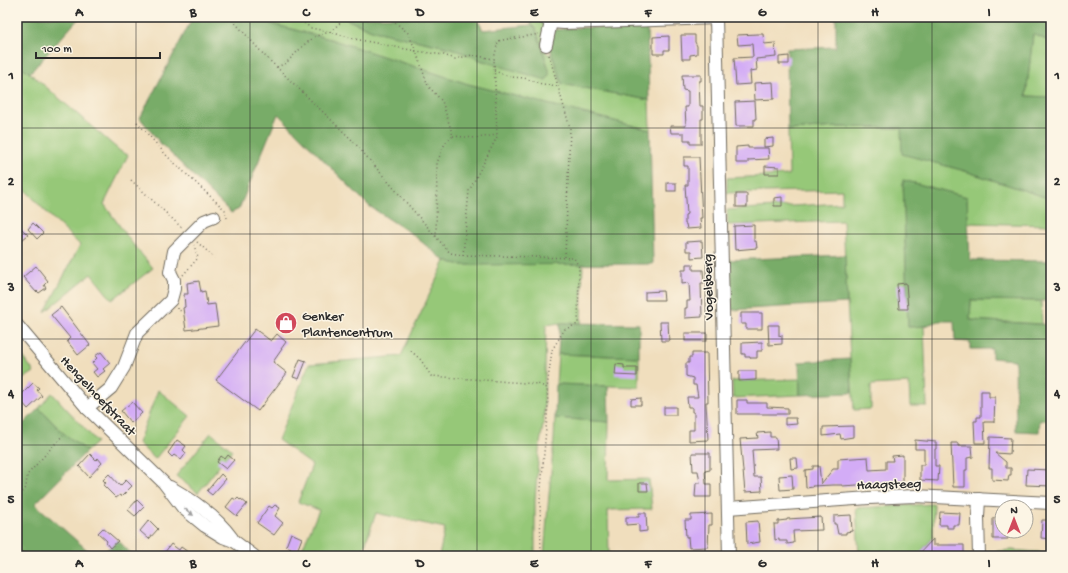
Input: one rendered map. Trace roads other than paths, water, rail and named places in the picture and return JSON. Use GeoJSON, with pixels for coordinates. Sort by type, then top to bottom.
{"type":"FeatureCollection","features":[{"type":"Feature","properties":{"kind":"street"},"geometry":{"type":"LineString","coordinates":[[546,45],[547,24],[716,17]]}},
{"type":"Feature","properties":{"kind":"street","name":"Vogelsberg"},"geometry":{"type":"LineString","coordinates":[[716,17],[729,556]]}},
{"type":"Feature","properties":{"kind":"street"},"geometry":{"type":"LineString","coordinates":[[87,408],[111,388],[124,367],[137,333],[171,300],[174,289],[174,280],[170,272],[174,251],[204,221],[214,217]]}},
{"type":"Feature","properties":{"kind":"street","name":"Hengelhoefstraat"},"geometry":{"type":"LineString","coordinates":[[17,325],[87,408],[164,483],[193,501],[216,519],[234,541],[254,556]]}},
{"type":"Feature","properties":{"kind":"street","name":"Haagsteeg"},"geometry":{"type":"LineString","coordinates":[[728,508],[915,496],[1051,503]]}},
{"type":"Feature","properties":{"kind":"street"},"geometry":{"type":"LineString","coordinates":[[979,499],[979,556]]}},
{"type":"Feature","properties":{"kind":"place","name":"Genker Plantencentrum"},"geometry":{"type":"Point","coordinates":[286,323]}}]}
